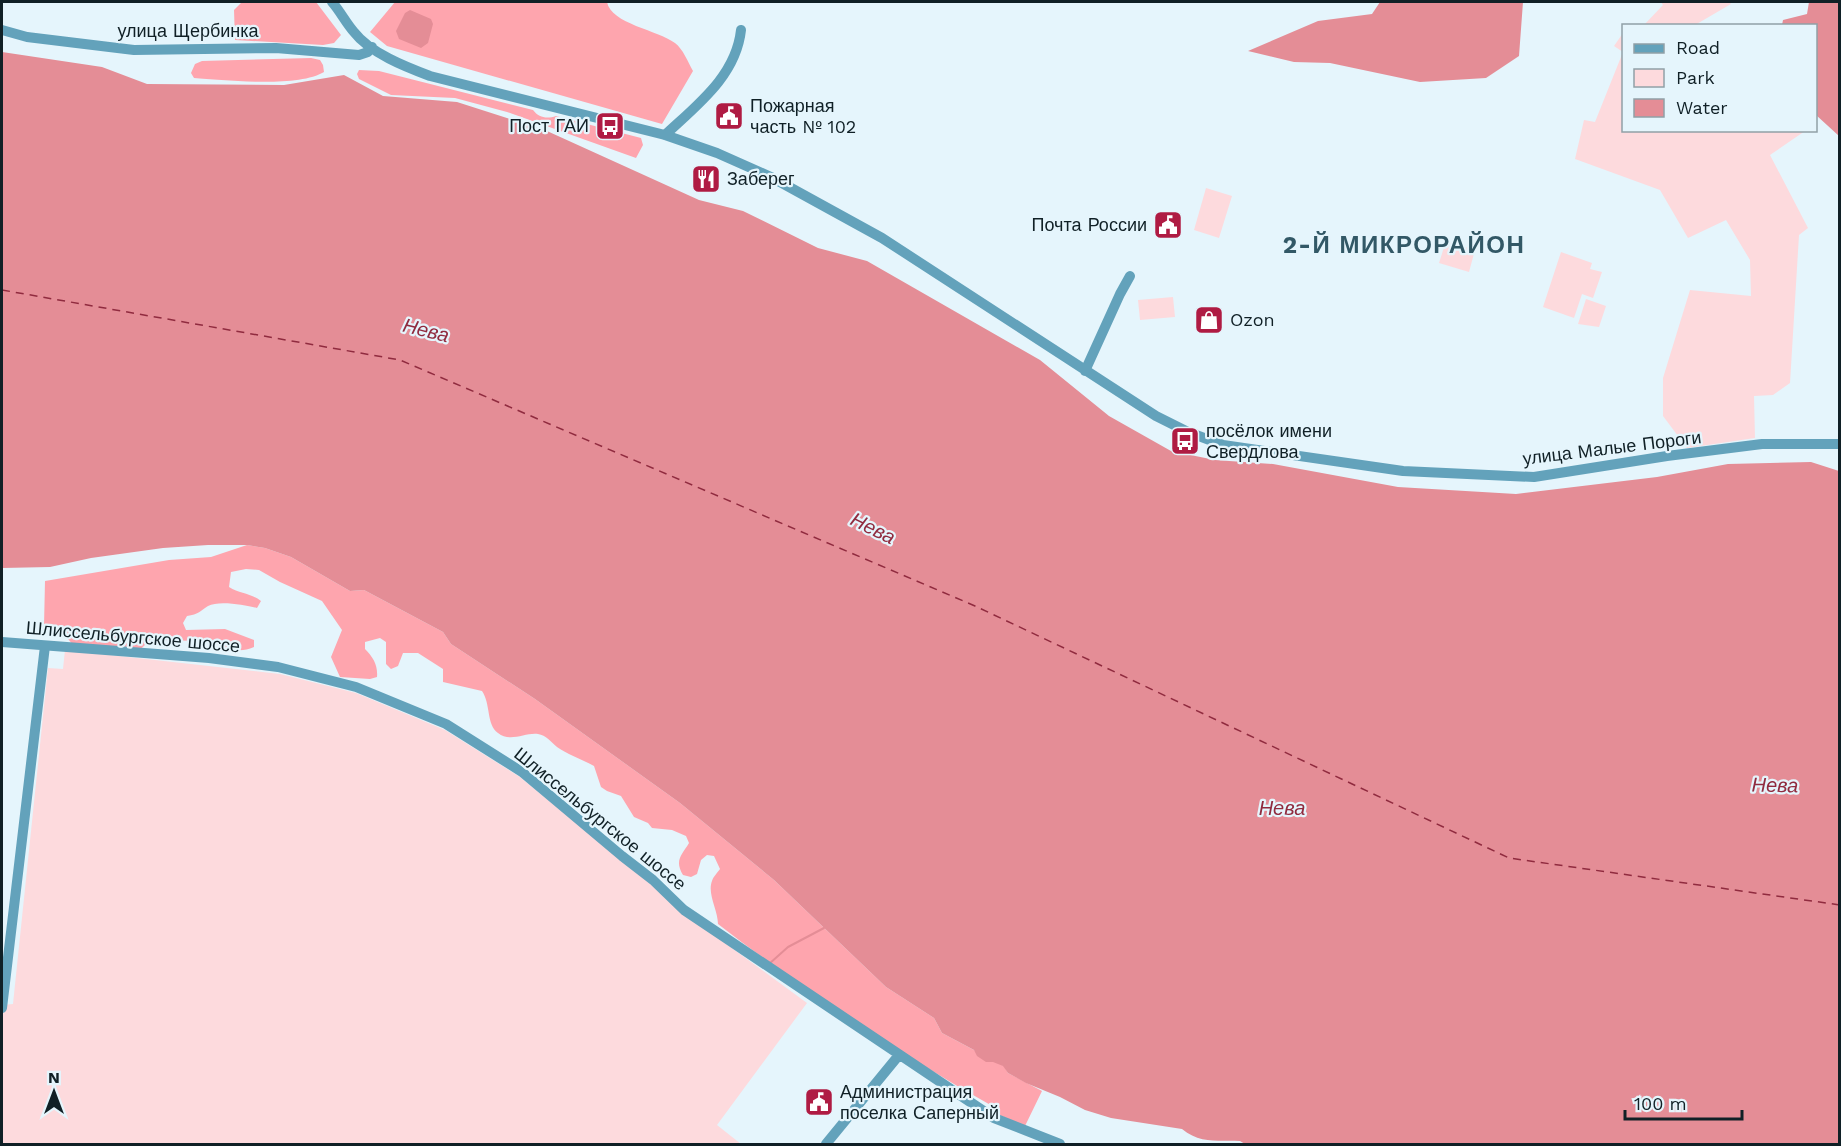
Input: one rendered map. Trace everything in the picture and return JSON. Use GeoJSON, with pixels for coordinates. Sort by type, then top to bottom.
{"type":"FeatureCollection","features":[{"type":"Feature","properties":{"kind":"street","name":"улица Малые Пороги"},"geometry":{"type":"LineString","coordinates":[[332,2],[355,34],[406,68],[665,135],[717,153],[771,177],[882,238],[1156,416],[1188,432],[1223,445],[1403,471],[1534,477],[1762,444],[1839,444]]}},
{"type":"Feature","properties":{"kind":"street","name":"улица Щербинка"},"geometry":{"type":"LineString","coordinates":[[2,30],[27,37],[134,50],[276,48],[359,55],[368,52],[372,47]]}},
{"type":"Feature","properties":{"kind":"street"},"geometry":{"type":"LineString","coordinates":[[665,135],[717,84],[728,69],[740,44],[741,30]]}},
{"type":"Feature","properties":{"kind":"street"},"geometry":{"type":"LineString","coordinates":[[1085,371],[1130,276]]}},
{"type":"Feature","properties":{"kind":"street","name":"Шлиссельбургское шоссе"},"geometry":{"type":"LineString","coordinates":[[2,642],[208,658],[278,667],[356,687],[446,724],[522,772],[653,880],[684,910],[994,1118],[1060,1144]]}},
{"type":"Feature","properties":{"kind":"street"},"geometry":{"type":"LineString","coordinates":[[2,1008],[45,646]]}},
{"type":"Feature","properties":{"kind":"street"},"geometry":{"type":"LineString","coordinates":[[826,1144],[899,1055]]}},
{"type":"Feature","properties":{"kind":"green space"},"geometry":{"type":"Polygon","coordinates":[[[1661,2],[1729,2],[1731,4],[1697,24],[1645,24],[1663,5],[1661,2]]]}},
{"type":"Feature","properties":{"kind":"green space"},"geometry":{"type":"Polygon","coordinates":[[[1622,34],[1622,51],[1614,46],[1622,34]]]}},
{"type":"Feature","properties":{"kind":"green space"},"geometry":{"type":"Polygon","coordinates":[[[1622,54],[1622,132],[1804,132],[1770,155],[1808,228],[1799,235],[1790,383],[1773,395],[1754,396],[1755,438],[1687,448],[1663,416],[1663,378],[1690,290],[1751,296],[1750,260],[1726,220],[1688,238],[1660,190],[1575,159],[1584,120],[1595,122],[1622,54]]]}},
{"type":"Feature","properties":{"kind":"green space"},"geometry":{"type":"Polygon","coordinates":[[[1206,188],[1232,196],[1219,238],[1194,230],[1206,188]]]}},
{"type":"Feature","properties":{"kind":"green space"},"geometry":{"type":"Polygon","coordinates":[[[1446,241],[1475,250],[1469,272],[1439,263],[1446,241]]]}},
{"type":"Feature","properties":{"kind":"green space"},"geometry":{"type":"Polygon","coordinates":[[[1561,252],[1592,263],[1590,269],[1602,272],[1593,298],[1582,294],[1574,318],[1543,307],[1561,252]]]}},
{"type":"Feature","properties":{"kind":"green space"},"geometry":{"type":"Polygon","coordinates":[[[1173,297],[1175,317],[1140,320],[1138,300],[1173,297]]]}},
{"type":"Feature","properties":{"kind":"green space"},"geometry":{"type":"Polygon","coordinates":[[[1586,299],[1606,306],[1599,327],[1578,324],[1586,299]]]}},
{"type":"Feature","properties":{"kind":"green space"},"geometry":{"type":"Polygon","coordinates":[[[65,650],[280,674],[356,693],[445,730],[520,777],[703,927],[807,1003],[717,1125],[741,1144],[2,1144],[2,1005],[13,1004],[48,668],[63,669],[65,650]]]}},
{"type":"Feature","properties":{"kind":"shaded area"},"geometry":{"type":"Polygon","coordinates":[[[242,2],[316,2],[341,35],[334,43],[323,45],[235,40],[234,10],[242,2]]]}},
{"type":"Feature","properties":{"kind":"shaded area"},"geometry":{"type":"Polygon","coordinates":[[[395,2],[607,2],[610,10],[617,16],[675,43],[683,52],[693,71],[662,124],[387,46],[370,32],[395,2]]]}},
{"type":"Feature","properties":{"kind":"shaded area"},"geometry":{"type":"Polygon","coordinates":[[[311,58],[320,60],[324,72],[297,80],[261,82],[224,80],[194,78],[191,73],[195,64],[202,61],[311,58]]]}},
{"type":"Feature","properties":{"kind":"shaded area"},"geometry":{"type":"Polygon","coordinates":[[[359,70],[379,71],[533,110],[543,117],[556,116],[641,138],[643,145],[636,158],[507,112],[455,98],[391,95],[359,79],[357,74],[359,70]]]}},
{"type":"Feature","properties":{"kind":"shaded area"},"geometry":{"type":"Polygon","coordinates":[[[247,545],[265,548],[291,557],[350,591],[364,590],[443,632],[451,644],[535,699],[680,803],[774,880],[886,987],[934,1018],[942,1033],[1004,1066],[1008,1073],[1042,1091],[1025,1126],[997,1114],[994,1107],[853,1020],[718,924],[711,886],[720,869],[714,856],[707,855],[701,860],[697,874],[691,877],[683,875],[679,861],[689,843],[686,836],[672,830],[652,828],[648,823],[634,817],[621,796],[601,787],[594,766],[561,750],[544,736],[533,734],[508,737],[498,733],[490,719],[482,691],[443,682],[443,669],[418,653],[403,653],[398,666],[391,669],[386,664],[386,642],[380,638],[365,642],[365,649],[376,665],[377,677],[370,679],[340,677],[331,657],[342,630],[322,601],[259,570],[246,569],[231,572],[229,587],[261,601],[257,608],[213,604],[197,614],[187,616],[183,623],[186,630],[225,629],[254,640],[254,647],[242,650],[209,643],[178,640],[153,641],[141,649],[74,646],[56,625],[44,626],[45,581],[169,560],[211,557],[247,545]]]}},
{"type":"Feature","properties":{"kind":"water"},"geometry":{"type":"Polygon","coordinates":[[[1380,2],[1523,2],[1519,56],[1486,78],[1420,82],[1330,63],[1294,62],[1248,51],[1318,21],[1372,14],[1380,2]]]}},
{"type":"Feature","properties":{"kind":"water"},"geometry":{"type":"Polygon","coordinates":[[[1809,2],[1839,2],[1839,136],[1817,116],[1817,24],[1782,24],[1783,20],[1807,14],[1809,2]]]}},
{"type":"Feature","properties":{"kind":"water"},"geometry":{"type":"Polygon","coordinates":[[[410,10],[431,19],[433,24],[428,43],[421,48],[399,39],[396,31],[405,13],[410,10]]]}},
{"type":"Feature","properties":{"kind":"water","name":"Нева"},"geometry":{"type":"Polygon","coordinates":[[[2,52],[102,67],[147,84],[284,85],[344,75],[383,96],[457,102],[547,131],[699,200],[743,211],[818,248],[867,261],[1040,360],[1109,416],[1171,451],[1215,460],[1273,464],[1398,487],[1516,494],[1657,477],[1728,464],[1811,462],[1839,471],[1839,1144],[1245,1144],[1240,1141],[1202,1139],[1182,1129],[1111,1118],[1085,1110],[1026,1083],[1008,1073],[1003,1066],[986,1062],[977,1056],[974,1050],[942,1033],[934,1018],[886,987],[774,880],[680,803],[535,699],[451,644],[443,632],[364,590],[350,591],[291,557],[265,548],[247,545],[163,548],[91,558],[50,567],[2,568],[2,52]]]}},
{"type":"Feature","properties":{"kind":"waterway"},"geometry":{"type":"LineString","coordinates":[[769,964],[788,947],[824,928]]}},
{"type":"Feature","properties":{"kind":"ferry route"},"geometry":{"type":"LineString","coordinates":[[2,290],[400,360],[975,606],[1509,858],[1840,905]]}},
{"type":"Feature","properties":{"kind":"place","name":"Пожарная часть № 102"},"geometry":{"type":"Point","coordinates":[729,116]}},
{"type":"Feature","properties":{"kind":"place","name":"Пост ГАИ"},"geometry":{"type":"Point","coordinates":[610,126]}},
{"type":"Feature","properties":{"kind":"place","name":"Заберег"},"geometry":{"type":"Point","coordinates":[706,179]}},
{"type":"Feature","properties":{"kind":"place","name":"Почта России"},"geometry":{"type":"Point","coordinates":[1168,225]}},
{"type":"Feature","properties":{"kind":"place","name":"Ozon"},"geometry":{"type":"Point","coordinates":[1209,320]}},
{"type":"Feature","properties":{"kind":"place","name":"посёлок имени Свердлова"},"geometry":{"type":"Point","coordinates":[1185,441]}},
{"type":"Feature","properties":{"kind":"place","name":"Администрация поселка Саперный"},"geometry":{"type":"Point","coordinates":[819,1102]}},
{"type":"Feature","properties":{"kind":"district","name":"2-Й МИКРОРАЙОН"},"geometry":{"type":"Point","coordinates":[1404,245]}}]}
